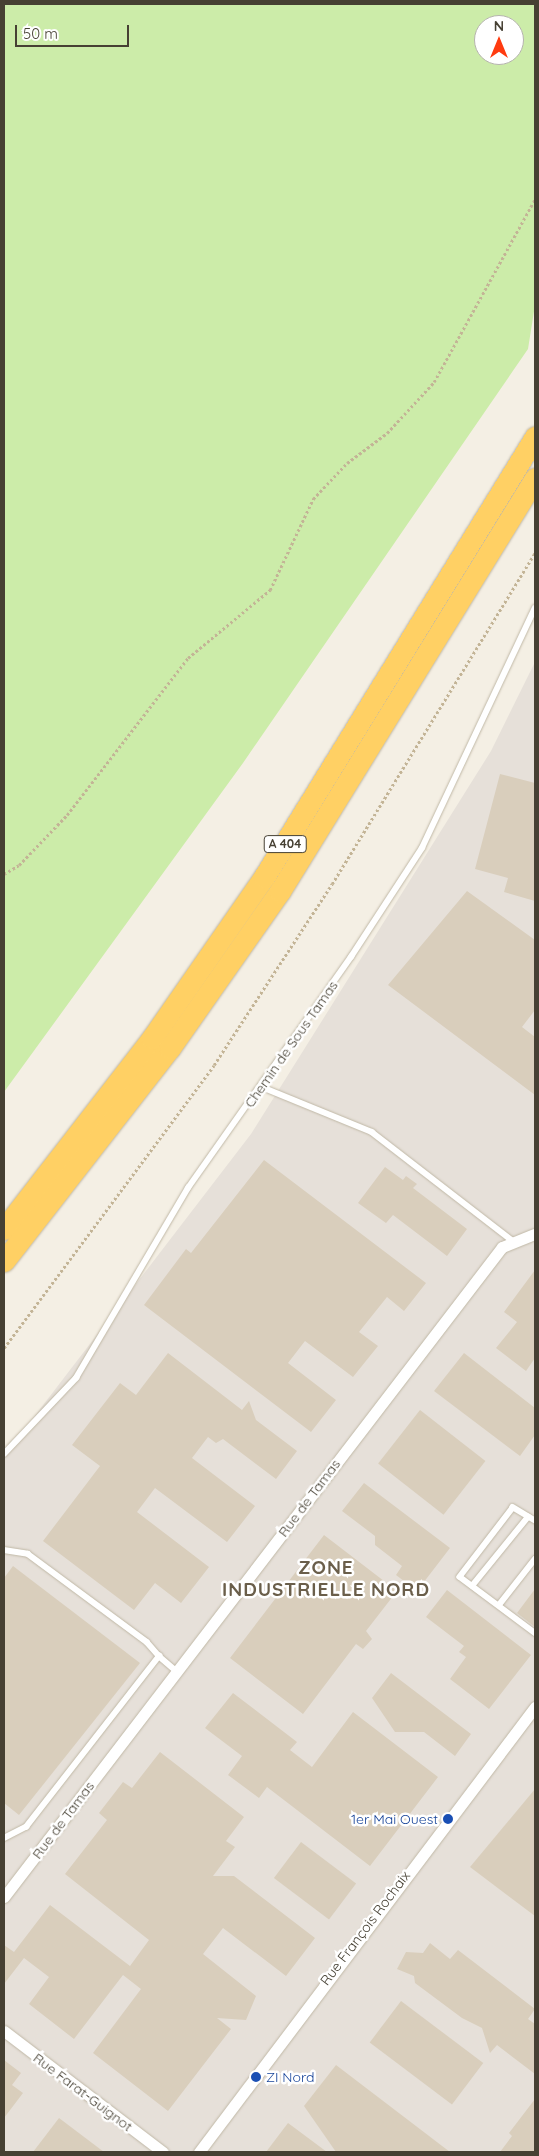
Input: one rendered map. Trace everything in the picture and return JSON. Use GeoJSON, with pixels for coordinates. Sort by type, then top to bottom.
{"type":"FeatureCollection","features":[{"type":"Feature","properties":{"kind":"highway","name":"A 404"},"geometry":{"type":"LineString","coordinates":[[4,1229],[152,1038],[264,877],[535,437]]}},
{"type":"Feature","properties":{"kind":"highway","name":"A 404"},"geometry":{"type":"LineString","coordinates":[[4,1261],[123,1111],[280,891],[535,478]]}},
{"type":"Feature","properties":{"kind":"street","name":"Rue de Tamas"},"geometry":{"type":"LineString","coordinates":[[4,1897],[502,1247],[513,1241],[535,1234]]}},
{"type":"Feature","properties":{"kind":"street","name":"Rue François Rochaix"},"geometry":{"type":"LineString","coordinates":[[199,2152],[531,1720],[535,1707]]}},
{"type":"Feature","properties":{"kind":"street","name":"Rue Farat-Guignot"},"geometry":{"type":"LineString","coordinates":[[4,2031],[163,2152]]}},
{"type":"Feature","properties":{"kind":"lane","name":"Chemin de Sous Tamas"},"geometry":{"type":"LineString","coordinates":[[4,1454],[76,1378],[188,1188],[262,1087],[422,848],[535,608]]}},
{"type":"Feature","properties":{"kind":"lane"},"geometry":{"type":"LineString","coordinates":[[262,1087],[372,1132],[513,1241]]}},
{"type":"Feature","properties":{"kind":"lane"},"geometry":{"type":"LineString","coordinates":[[535,1520],[513,1508],[460,1577],[535,1633]]}},
{"type":"Feature","properties":{"kind":"lane"},"geometry":{"type":"LineString","coordinates":[[472,1586],[528,1517]]}},
{"type":"Feature","properties":{"kind":"lane"},"geometry":{"type":"LineString","coordinates":[[4,1550],[28,1554],[146,1642],[176,1671]]}},
{"type":"Feature","properties":{"kind":"lane"},"geometry":{"type":"LineString","coordinates":[[499,1605],[535,1559]]}},
{"type":"Feature","properties":{"kind":"lane"},"geometry":{"type":"LineString","coordinates":[[4,1838],[26,1828],[159,1656]]}},
{"type":"Feature","properties":{"kind":"path"},"geometry":{"type":"LineString","coordinates":[[4,874],[19,865],[67,815],[188,658],[270,590],[313,499],[347,463],[387,433],[434,382],[535,199]]}},
{"type":"Feature","properties":{"kind":"path"},"geometry":{"type":"LineString","coordinates":[[4,1348],[219,1056],[332,884],[535,553]]}},
{"type":"Feature","properties":{"kind":"shaded area"},"geometry":{"type":"Polygon","coordinates":[[[535,662],[535,2152],[4,2152],[4,1456],[251,1134],[491,751],[535,662]]]}},
{"type":"Feature","properties":{"kind":"green space"},"geometry":{"type":"Polygon","coordinates":[[[4,4],[535,4],[535,305],[528,349],[243,763],[4,1092],[4,4]]]}},
{"type":"Feature","properties":{"kind":"building"},"geometry":{"type":"Polygon","coordinates":[[[500,774],[535,783],[535,901],[504,892],[508,878],[475,869],[500,774]]]}},
{"type":"Feature","properties":{"kind":"building"},"geometry":{"type":"Polygon","coordinates":[[[467,891],[535,940],[535,1010],[522,1027],[535,1037],[535,1095],[388,985],[467,891]]]}},
{"type":"Feature","properties":{"kind":"building"},"geometry":{"type":"Polygon","coordinates":[[[264,1160],[426,1283],[404,1311],[387,1297],[359,1332],[378,1346],[353,1377],[305,1341],[288,1363],[336,1400],[311,1432],[144,1305],[186,1249],[191,1253],[264,1160]]]}},
{"type":"Feature","properties":{"kind":"building"},"geometry":{"type":"Polygon","coordinates":[[[385,1167],[403,1180],[406,1176],[417,1184],[413,1188],[467,1229],[447,1256],[393,1215],[386,1223],[358,1203],[385,1167]]]}},
{"type":"Feature","properties":{"kind":"building"},"geometry":{"type":"Polygon","coordinates":[[[535,1270],[535,1358],[526,1371],[496,1348],[517,1322],[504,1312],[535,1270]]]}},
{"type":"Feature","properties":{"kind":"building"},"geometry":{"type":"Polygon","coordinates":[[[168,1353],[242,1410],[249,1401],[256,1420],[297,1451],[276,1479],[223,1439],[216,1443],[208,1437],[192,1458],[255,1506],[227,1542],[155,1488],[137,1512],[209,1567],[181,1603],[155,1583],[134,1610],[43,1541],[100,1466],[72,1445],[120,1383],[136,1395],[168,1353]]]}},
{"type":"Feature","properties":{"kind":"building"},"geometry":{"type":"Polygon","coordinates":[[[464,1353],[535,1408],[535,1435],[520,1456],[434,1391],[464,1353]]]}},
{"type":"Feature","properties":{"kind":"building"},"geometry":{"type":"Polygon","coordinates":[[[420,1410],[485,1461],[444,1515],[378,1464],[420,1410]]]}},
{"type":"Feature","properties":{"kind":"building"},"geometry":{"type":"Polygon","coordinates":[[[364,1483],[450,1548],[417,1591],[396,1575],[402,1566],[375,1545],[375,1536],[342,1511],[364,1483]]]}},
{"type":"Feature","properties":{"kind":"building"},"geometry":{"type":"Polygon","coordinates":[[[324,1535],[397,1591],[366,1631],[372,1639],[363,1649],[356,1644],[303,1714],[230,1658],[324,1535]]]}},
{"type":"Feature","properties":{"kind":"building"},"geometry":{"type":"Polygon","coordinates":[[[13,1566],[140,1663],[19,1815],[4,1803],[4,1578],[13,1566]]]}},
{"type":"Feature","properties":{"kind":"building"},"geometry":{"type":"Polygon","coordinates":[[[535,1589],[535,1627],[517,1613],[535,1589]]]}},
{"type":"Feature","properties":{"kind":"building"},"geometry":{"type":"Polygon","coordinates":[[[447,1590],[531,1655],[489,1709],[450,1679],[466,1657],[459,1652],[464,1646],[426,1617],[447,1590]]]}},
{"type":"Feature","properties":{"kind":"building"},"geometry":{"type":"Polygon","coordinates":[[[391,1673],[471,1734],[455,1756],[424,1732],[395,1732],[372,1698],[391,1673]]]}},
{"type":"Feature","properties":{"kind":"building"},"geometry":{"type":"Polygon","coordinates":[[[233,1693],[297,1742],[290,1750],[312,1767],[353,1712],[438,1777],[370,1866],[267,1787],[259,1798],[228,1775],[242,1756],[205,1728],[233,1693]]]}},
{"type":"Feature","properties":{"kind":"building"},"geometry":{"type":"Polygon","coordinates":[[[160,1752],[244,1817],[226,1841],[235,1847],[213,1876],[234,1876],[315,1938],[286,1976],[223,1928],[203,1954],[256,1996],[246,2020],[217,2018],[231,2029],[168,2111],[93,2053],[141,1989],[123,1975],[74,2039],[29,2004],[49,1977],[24,1958],[4,1984],[4,1945],[14,1952],[50,1905],[130,1966],[149,1940],[65,1874],[107,1820],[99,1813],[123,1782],[132,1788],[160,1752]]]}},
{"type":"Feature","properties":{"kind":"building"},"geometry":{"type":"Polygon","coordinates":[[[535,1789],[535,1916],[470,1867],[535,1789]]]}},
{"type":"Feature","properties":{"kind":"building"},"geometry":{"type":"Polygon","coordinates":[[[301,1842],[356,1884],[329,1919],[274,1878],[301,1842]]]}},
{"type":"Feature","properties":{"kind":"building"},"geometry":{"type":"Polygon","coordinates":[[[430,1943],[450,1959],[458,1950],[535,2009],[528,2019],[535,2024],[535,2074],[497,2045],[490,2053],[482,2028],[462,2018],[415,1983],[414,1976],[397,1969],[406,1952],[423,1953],[430,1943]]]}},
{"type":"Feature","properties":{"kind":"building"},"geometry":{"type":"Polygon","coordinates":[[[401,2001],[483,2063],[452,2105],[370,2043],[401,2001]]]}},
{"type":"Feature","properties":{"kind":"building"},"geometry":{"type":"Polygon","coordinates":[[[4,2060],[21,2073],[12,2085],[23,2093],[4,2118],[4,2060]]]}},
{"type":"Feature","properties":{"kind":"building"},"geometry":{"type":"Polygon","coordinates":[[[336,2065],[450,2152],[336,2152],[304,2106],[336,2065]]]}},
{"type":"Feature","properties":{"kind":"building"},"geometry":{"type":"Polygon","coordinates":[[[535,2099],[535,2152],[500,2152],[512,2136],[509,2133],[535,2099]]]}},
{"type":"Feature","properties":{"kind":"building"},"geometry":{"type":"Polygon","coordinates":[[[59,2118],[104,2152],[33,2152],[59,2118]]]}},
{"type":"Feature","properties":{"kind":"building"},"geometry":{"type":"Polygon","coordinates":[[[288,2123],[327,2152],[266,2152],[288,2123]]]}},
{"type":"Feature","properties":{"kind":"place","name":"1er Mai Ouest"},"geometry":{"type":"Point","coordinates":[448,1819]}},
{"type":"Feature","properties":{"kind":"place","name":"ZI Nord"},"geometry":{"type":"Point","coordinates":[256,2077]}},
{"type":"Feature","properties":{"kind":"district","name":"ZONE INDUSTRIELLE NORD"},"geometry":{"type":"Point","coordinates":[326,1579]}}]}
